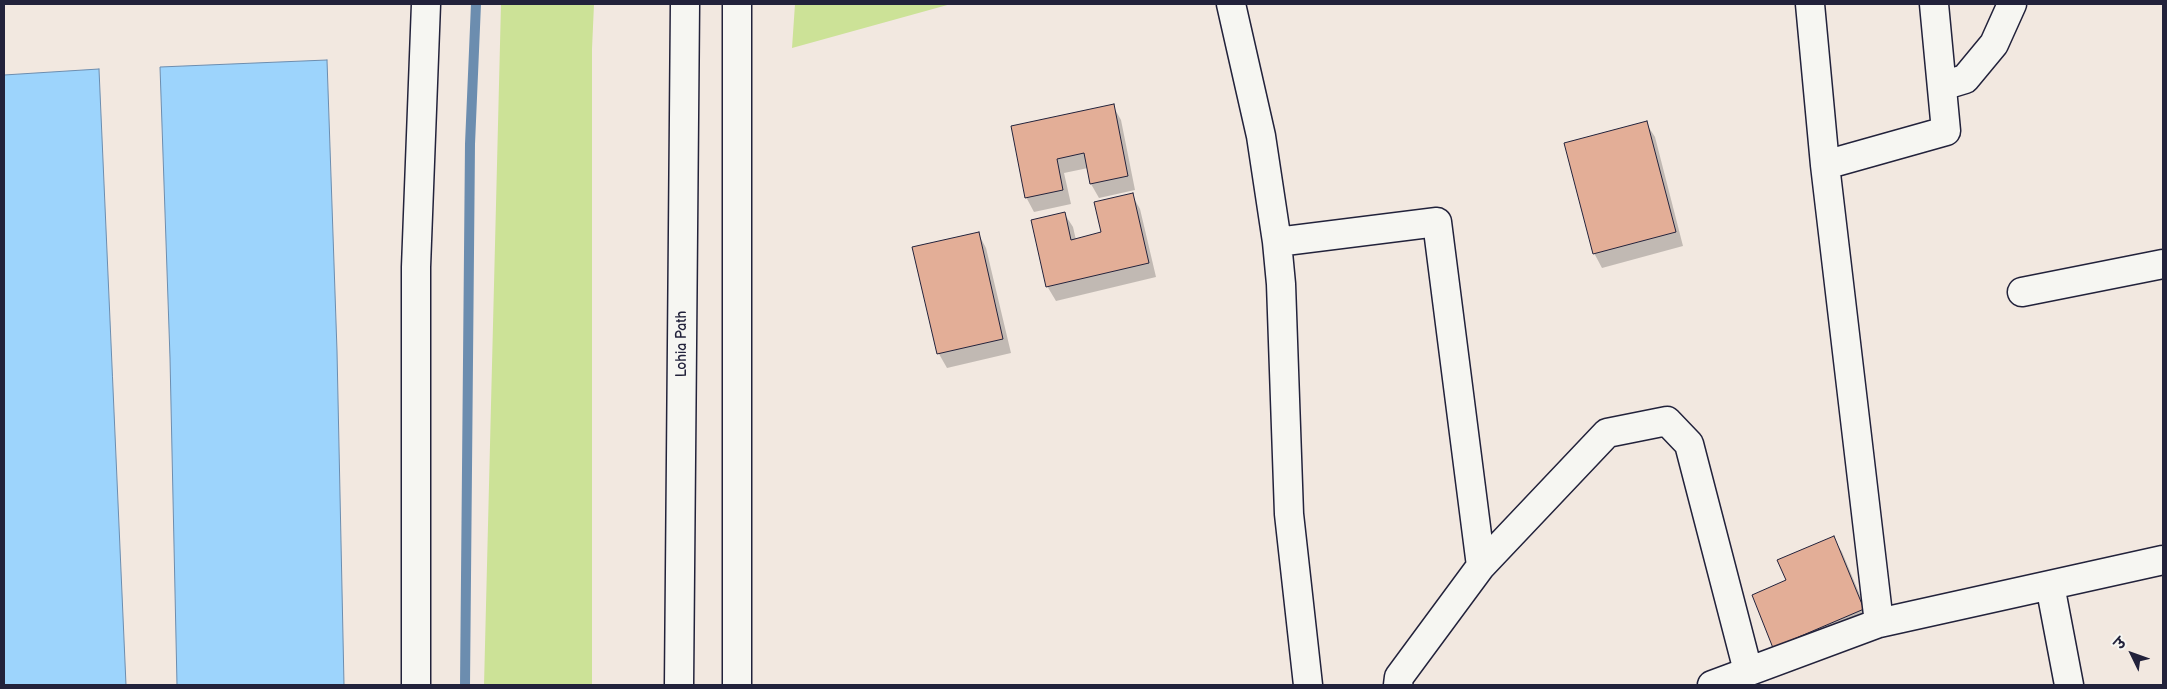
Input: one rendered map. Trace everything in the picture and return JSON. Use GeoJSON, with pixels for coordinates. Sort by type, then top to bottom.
{"type":"FeatureCollection","features":[{"type":"Feature","properties":{"kind":"street"},"geometry":{"type":"LineString","coordinates":[[416,685],[416,267],[426,4]]}},
{"type":"Feature","properties":{"kind":"street","name":"Lohia Path"},"geometry":{"type":"LineString","coordinates":[[679,685],[685,4]]}},
{"type":"Feature","properties":{"kind":"street"},"geometry":{"type":"LineString","coordinates":[[737,4],[737,685]]}},
{"type":"Feature","properties":{"kind":"street"},"geometry":{"type":"LineString","coordinates":[[1231,4],[1261,136],[1277,242],[1281,284],[1289,514],[1308,685]]}},
{"type":"Feature","properties":{"kind":"street"},"geometry":{"type":"LineString","coordinates":[[1810,4],[1825,165],[1878,623]]}},
{"type":"Feature","properties":{"kind":"street"},"geometry":{"type":"LineString","coordinates":[[1825,165],[1946,132],[1934,4]]}},
{"type":"Feature","properties":{"kind":"street"},"geometry":{"type":"LineString","coordinates":[[1942,86],[1965,78],[1994,44],[2012,4]]}},
{"type":"Feature","properties":{"kind":"street"},"geometry":{"type":"LineString","coordinates":[[1277,242],[1437,222],[1481,566]]}},
{"type":"Feature","properties":{"kind":"street"},"geometry":{"type":"LineString","coordinates":[[2022,292],[2163,264]]}},
{"type":"Feature","properties":{"kind":"street"},"geometry":{"type":"LineString","coordinates":[[1398,685],[1399,677],[1481,566],[1607,433],[1666,421],[1689,444],[1748,671]]}},
{"type":"Feature","properties":{"kind":"street"},"geometry":{"type":"LineString","coordinates":[[1712,685],[1878,623],[2163,560]]}},
{"type":"Feature","properties":{"kind":"street"},"geometry":{"type":"LineString","coordinates":[[2050,585],[2069,685]]}},
{"type":"Feature","properties":{"kind":"green space"},"geometry":{"type":"Polygon","coordinates":[[[501,4],[594,4],[592,49],[592,685],[484,685],[501,4]]]}},
{"type":"Feature","properties":{"kind":"green space"},"geometry":{"type":"Polygon","coordinates":[[[795,4],[951,4],[792,48],[795,4]]]}},
{"type":"Feature","properties":{"kind":"water"},"geometry":{"type":"Polygon","coordinates":[[[327,60],[337,351],[344,685],[177,685],[170,358],[160,67],[327,60]]]}},
{"type":"Feature","properties":{"kind":"water"},"geometry":{"type":"Polygon","coordinates":[[[99,69],[126,685],[4,685],[4,75],[99,69]]]}},
{"type":"Feature","properties":{"kind":"building"},"geometry":{"type":"Polygon","coordinates":[[[1114,104],[1128,176],[1090,184],[1084,153],[1057,159],[1063,190],[1025,198],[1011,126],[1114,104]]]}},
{"type":"Feature","properties":{"kind":"building"},"geometry":{"type":"Polygon","coordinates":[[[1647,121],[1676,232],[1593,254],[1564,143],[1647,121]]]}},
{"type":"Feature","properties":{"kind":"building"},"geometry":{"type":"Polygon","coordinates":[[[1133,193],[1149,263],[1046,287],[1031,220],[1065,212],[1071,240],[1101,232],[1094,202],[1133,193]]]}},
{"type":"Feature","properties":{"kind":"building"},"geometry":{"type":"Polygon","coordinates":[[[979,232],[1003,339],[937,354],[912,247],[979,232]]]}},
{"type":"Feature","properties":{"kind":"building"},"geometry":{"type":"Polygon","coordinates":[[[1834,536],[1864,609],[1773,648],[1752,595],[1786,580],[1777,560],[1834,536]]]}},
{"type":"Feature","properties":{"kind":"waterway"},"geometry":{"type":"LineString","coordinates":[[465,685],[470,144],[476,4]]}}]}
